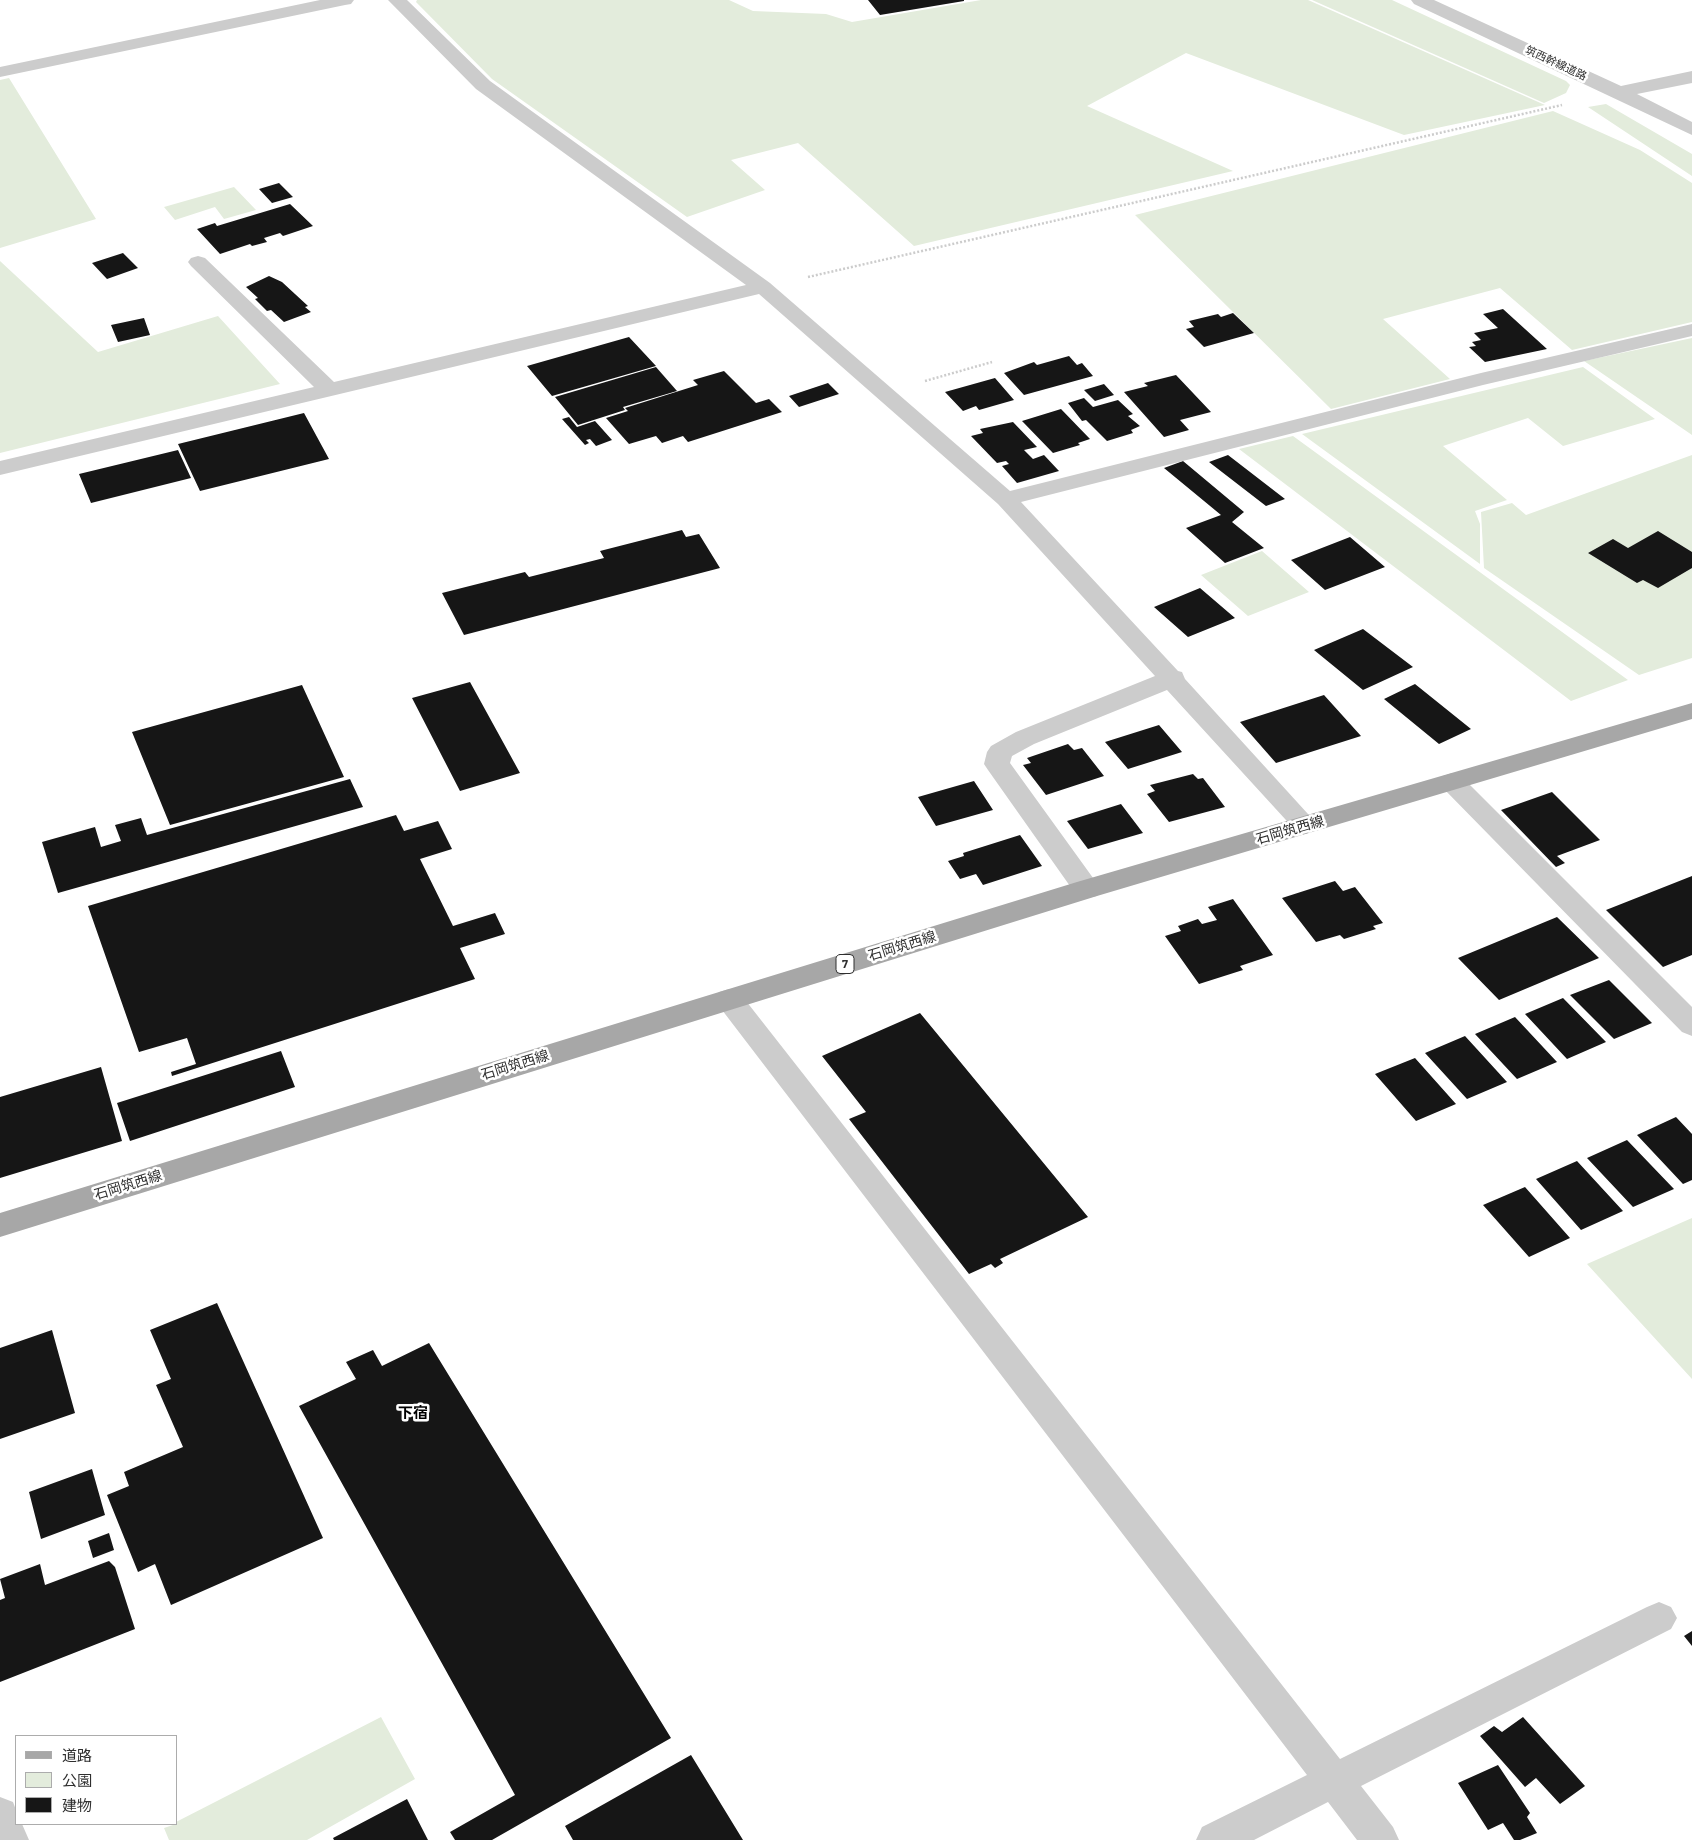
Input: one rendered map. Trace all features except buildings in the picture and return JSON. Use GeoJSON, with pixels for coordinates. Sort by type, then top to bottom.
{"type":"FeatureCollection","features":[{"type":"Feature","properties":{"kind":"main road","name":"石岡筑西線"},"geometry":{"type":"LineString","coordinates":[[0,1225],[1087,889],[1692,711]]}},
{"type":"Feature","properties":{"kind":"street"},"geometry":{"type":"LineString","coordinates":[[0,72],[306,3],[345,0]]}},
{"type":"Feature","properties":{"kind":"street"},"geometry":{"type":"LineString","coordinates":[[397,0],[483,85],[763,287],[1006,499],[1173,678],[1305,825]]}},
{"type":"Feature","properties":{"kind":"street","name":"筑西幹線道路"},"geometry":{"type":"LineString","coordinates":[[1420,0],[1619,92],[1692,129]]}},
{"type":"Feature","properties":{"kind":"street"},"geometry":{"type":"LineString","coordinates":[[1619,92],[1692,77]]}},
{"type":"Feature","properties":{"kind":"street"},"geometry":{"type":"LineString","coordinates":[[198,262],[330,390]]}},
{"type":"Feature","properties":{"kind":"street"},"geometry":{"type":"LineString","coordinates":[[0,468],[763,287]]}},
{"type":"Feature","properties":{"kind":"street"},"geometry":{"type":"LineString","coordinates":[[1006,499],[1481,379],[1692,330]]}},
{"type":"Feature","properties":{"kind":"street"},"geometry":{"type":"LineString","coordinates":[[1087,889],[997,764],[1000,752],[1024,738],[1173,678]]}},
{"type":"Feature","properties":{"kind":"street"},"geometry":{"type":"LineString","coordinates":[[1452,782],[1692,1025]]}},
{"type":"Feature","properties":{"kind":"street"},"geometry":{"type":"LineString","coordinates":[[729,1000],[1380,1840]]}},
{"type":"Feature","properties":{"kind":"street"},"geometry":{"type":"LineString","coordinates":[[1215,1840],[1659,1618]]}},
{"type":"Feature","properties":{"kind":"street"},"geometry":{"type":"LineString","coordinates":[[0,1815],[10,1840]]}},
{"type":"Feature","properties":{"kind":"path"},"geometry":{"type":"LineString","coordinates":[[763,287],[1619,92]]}},
{"type":"Feature","properties":{"kind":"path"},"geometry":{"type":"LineString","coordinates":[[883,392],[992,362]]}},
{"type":"Feature","properties":{"kind":"green space"},"geometry":{"type":"Polygon","coordinates":[[[417,0],[729,0],[753,11],[826,14],[852,22],[981,0],[1308,0],[1545,105],[1404,135],[1186,53],[1087,106],[1233,171],[914,246],[798,143],[731,160],[765,190],[687,217],[492,79],[416,2],[417,0]]]}},
{"type":"Feature","properties":{"kind":"green space"},"geometry":{"type":"Polygon","coordinates":[[[1312,0],[1392,0],[1566,81],[1570,85],[1566,93],[1544,103],[1312,0]]]}},
{"type":"Feature","properties":{"kind":"green space"},"geometry":{"type":"Polygon","coordinates":[[[9,78],[96,219],[0,248],[0,80],[9,78]]]}},
{"type":"Feature","properties":{"kind":"green space"},"geometry":{"type":"Polygon","coordinates":[[[1606,104],[1692,154],[1692,176],[1588,107],[1606,104]]]}},
{"type":"Feature","properties":{"kind":"green space"},"geometry":{"type":"Polygon","coordinates":[[[1553,111],[1640,150],[1692,183],[1692,322],[1572,350],[1500,288],[1383,319],[1450,379],[1331,409],[1135,215],[1553,111]]]}},
{"type":"Feature","properties":{"kind":"green space"},"geometry":{"type":"Polygon","coordinates":[[[234,187],[256,210],[224,219],[215,207],[175,220],[164,207],[234,187]]]}},
{"type":"Feature","properties":{"kind":"green space"},"geometry":{"type":"Polygon","coordinates":[[[0,261],[98,352],[218,316],[280,384],[0,453],[0,261]]]}},
{"type":"Feature","properties":{"kind":"green space"},"geometry":{"type":"Polygon","coordinates":[[[1692,338],[1692,435],[1584,361],[1692,338]]]}},
{"type":"Feature","properties":{"kind":"green space"},"geometry":{"type":"Polygon","coordinates":[[[1583,367],[1655,419],[1563,446],[1528,418],[1443,446],[1507,500],[1475,511],[1480,524],[1480,564],[1302,434],[1583,367]]]}},
{"type":"Feature","properties":{"kind":"green space"},"geometry":{"type":"Polygon","coordinates":[[[1293,436],[1628,680],[1571,701],[1239,449],[1293,436]]]}},
{"type":"Feature","properties":{"kind":"green space"},"geometry":{"type":"Polygon","coordinates":[[[1692,455],[1692,658],[1639,675],[1484,568],[1481,512],[1512,503],[1526,515],[1692,455]]]}},
{"type":"Feature","properties":{"kind":"green space"},"geometry":{"type":"Polygon","coordinates":[[[1262,551],[1309,592],[1248,616],[1201,575],[1262,551]]]}},
{"type":"Feature","properties":{"kind":"green space"},"geometry":{"type":"Polygon","coordinates":[[[1692,1218],[1692,1379],[1587,1264],[1692,1218]]]}},
{"type":"Feature","properties":{"kind":"green space"},"geometry":{"type":"Polygon","coordinates":[[[381,1717],[415,1779],[307,1840],[169,1840],[164,1828],[178,1825],[178,1821],[381,1717]]]}},
{"type":"Feature","properties":{"kind":"district","name":"下宿"},"geometry":{"type":"Point","coordinates":[413,1413]}}]}
